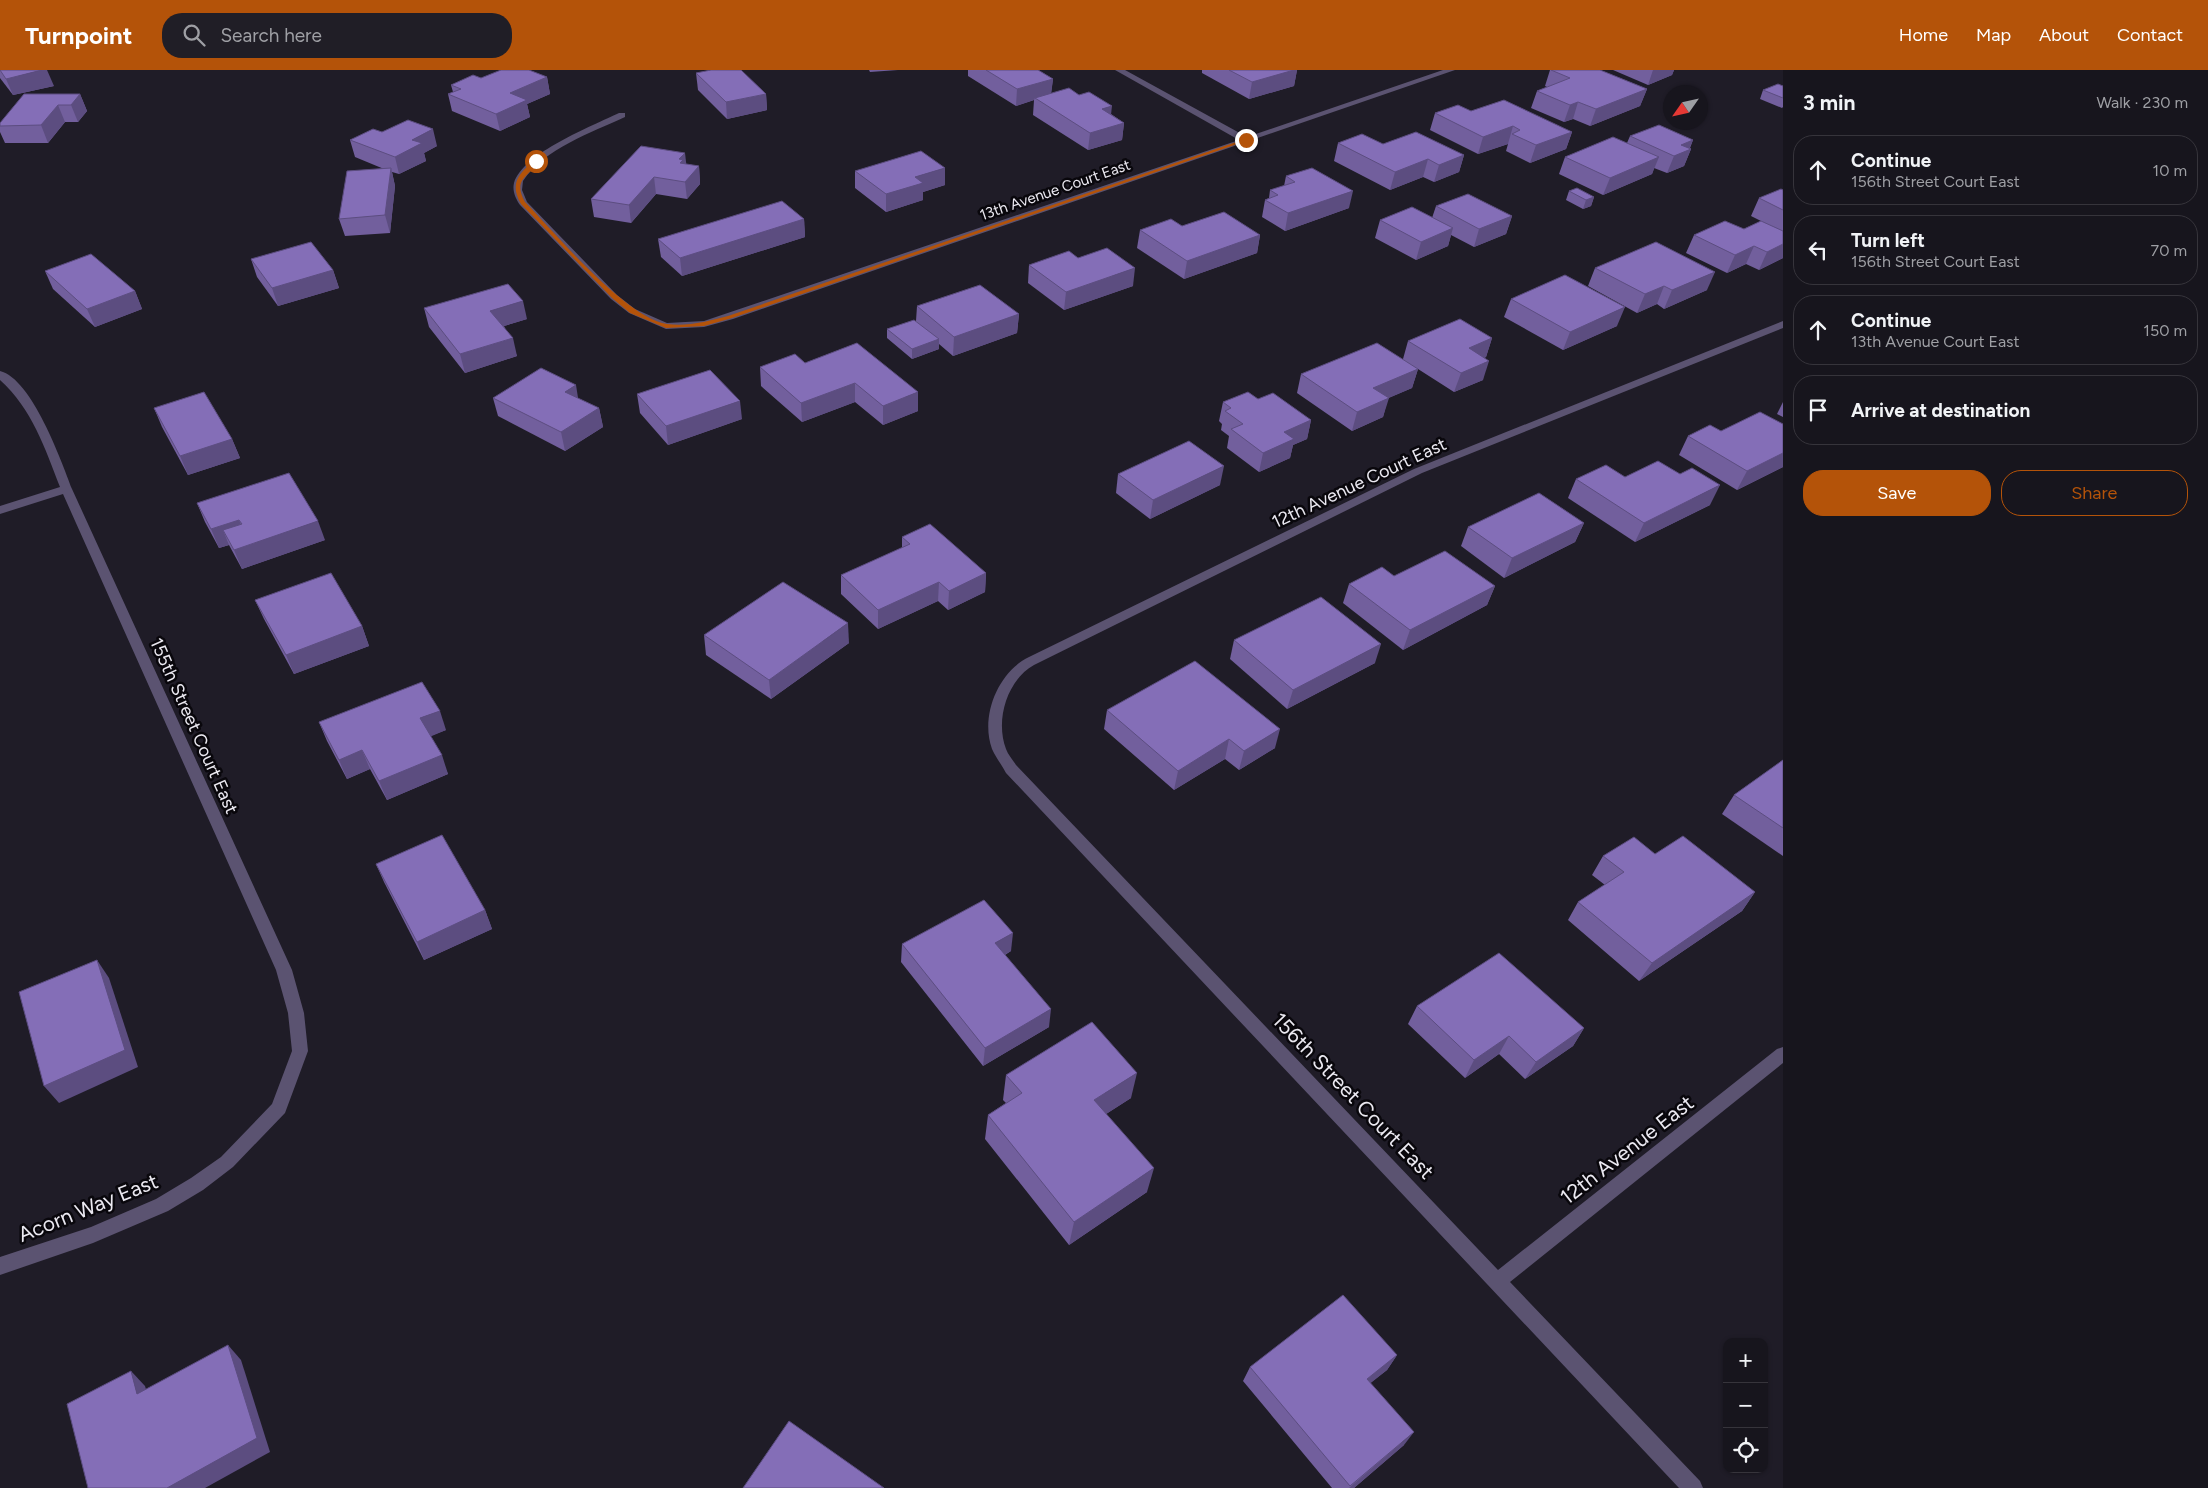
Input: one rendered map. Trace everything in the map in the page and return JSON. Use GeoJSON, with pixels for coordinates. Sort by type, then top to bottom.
{"type":"FeatureCollection","features":[{"type":"Feature","properties":{"kind":"street"},"geometry":{"type":"LineString","coordinates":[[1119,70],[1246,140]]}},
{"type":"Feature","properties":{"kind":"street","name":"13th Avenue Court East"},"geometry":{"type":"LineString","coordinates":[[622,115],[555,148],[536,161],[524,173],[518,183],[518,194],[523,203],[614,297],[632,312],[666,326],[704,324],[730,317],[1451,70]]}},
{"type":"Feature","properties":{"kind":"street","name":"12th Avenue Court East"},"geometry":{"type":"LineString","coordinates":[[995,727],[996,709],[1002,692],[1016,671],[1045,654],[1418,472],[1783,324]]}},
{"type":"Feature","properties":{"kind":"street","name":"155th Street Court East"},"geometry":{"type":"LineString","coordinates":[[0,374],[24,396],[46,436],[66,489],[284,970],[296,1013],[300,1051],[279,1108]]}},
{"type":"Feature","properties":{"kind":"street"},"geometry":{"type":"LineString","coordinates":[[0,510],[66,489]]}},
{"type":"Feature","properties":{"kind":"street","name":"156th Street Court East"},"geometry":{"type":"LineString","coordinates":[[995,727],[999,750],[1011,769],[1693,1488]]}},
{"type":"Feature","properties":{"kind":"street","name":"12th Avenue East"},"geometry":{"type":"LineString","coordinates":[[1498,1281],[1783,1054]]}},
{"type":"Feature","properties":{"kind":"street","name":"Acorn Way East"},"geometry":{"type":"LineString","coordinates":[[0,1266],[93,1235],[162,1205],[197,1184],[227,1162],[279,1108]]}},
{"type":"Feature","properties":{"kind":"building"},"geometry":{"type":"Polygon","coordinates":[[[0,70],[42,70],[6,79],[0,70]]]}},
{"type":"Feature","properties":{"kind":"building"},"geometry":{"type":"Polygon","coordinates":[[[501,70],[529,70],[547,77],[510,93],[527,100],[496,114],[448,94],[461,89],[451,85],[473,75],[481,78],[501,70]]]}},
{"type":"Feature","properties":{"kind":"building"},"geometry":{"type":"Polygon","coordinates":[[[711,70],[741,70],[766,94],[726,102],[696,73],[711,70]]]}},
{"type":"Feature","properties":{"kind":"building"},"geometry":{"type":"Polygon","coordinates":[[[986,70],[1038,70],[1053,79],[1017,89],[986,70]]]}},
{"type":"Feature","properties":{"kind":"building"},"geometry":{"type":"Polygon","coordinates":[[[1229,70],[1294,70],[1252,82],[1229,70]]]}},
{"type":"Feature","properties":{"kind":"building"},"geometry":{"type":"Polygon","coordinates":[[[1551,70],[1600,70],[1647,89],[1596,109],[1578,102],[1570,105],[1537,91],[1570,78],[1551,70]]]}},
{"type":"Feature","properties":{"kind":"building"},"geometry":{"type":"Polygon","coordinates":[[[1778,84],[1783,86],[1783,98],[1763,90],[1778,84]]]}},
{"type":"Feature","properties":{"kind":"building"},"geometry":{"type":"Polygon","coordinates":[[[1069,88],[1079,95],[1089,92],[1112,106],[1102,109],[1124,123],[1090,133],[1035,98],[1069,88]]]}},
{"type":"Feature","properties":{"kind":"building"},"geometry":{"type":"Polygon","coordinates":[[[24,94],[80,94],[71,105],[58,105],[41,125],[0,126],[0,123],[24,94]]]}},
{"type":"Feature","properties":{"kind":"building"},"geometry":{"type":"Polygon","coordinates":[[[1504,100],[1572,132],[1536,145],[1512,134],[1520,130],[1513,126],[1483,137],[1435,113],[1458,105],[1471,111],[1504,100]]]}},
{"type":"Feature","properties":{"kind":"building"},"geometry":{"type":"Polygon","coordinates":[[[408,120],[433,129],[412,140],[422,143],[395,157],[350,140],[373,129],[382,132],[408,120]]]}},
{"type":"Feature","properties":{"kind":"building"},"geometry":{"type":"Polygon","coordinates":[[[1659,125],[1663,127],[1663,130],[1670,130],[1693,140],[1681,145],[1691,149],[1674,156],[1630,136],[1659,125]]]}},
{"type":"Feature","properties":{"kind":"building"},"geometry":{"type":"Polygon","coordinates":[[[1416,132],[1464,155],[1439,165],[1428,159],[1395,172],[1338,143],[1362,134],[1383,144],[1416,132]]]}},
{"type":"Feature","properties":{"kind":"building"},"geometry":{"type":"Polygon","coordinates":[[[1613,137],[1659,157],[1610,178],[1565,157],[1613,137]]]}},
{"type":"Feature","properties":{"kind":"building"},"geometry":{"type":"Polygon","coordinates":[[[641,146],[685,153],[679,159],[683,160],[680,163],[699,166],[685,182],[654,177],[629,205],[591,199],[641,146]]]}},
{"type":"Feature","properties":{"kind":"building"},"geometry":{"type":"Polygon","coordinates":[[[921,151],[945,168],[915,177],[923,183],[886,194],[855,171],[921,151]]]}},
{"type":"Feature","properties":{"kind":"building"},"geometry":{"type":"Polygon","coordinates":[[[391,168],[385,215],[339,219],[347,171],[391,168]]]}},
{"type":"Feature","properties":{"kind":"building"},"geometry":{"type":"Polygon","coordinates":[[[1312,168],[1353,191],[1288,213],[1265,200],[1278,195],[1270,190],[1295,182],[1286,176],[1312,168]]]}},
{"type":"Feature","properties":{"kind":"building"},"geometry":{"type":"Polygon","coordinates":[[[1577,188],[1594,197],[1586,200],[1569,191],[1577,188]]]}},
{"type":"Feature","properties":{"kind":"building"},"geometry":{"type":"Polygon","coordinates":[[[1781,189],[1783,190],[1783,210],[1759,198],[1781,189]]]}},
{"type":"Feature","properties":{"kind":"building"},"geometry":{"type":"Polygon","coordinates":[[[1468,194],[1512,216],[1479,229],[1436,206],[1468,194]]]}},
{"type":"Feature","properties":{"kind":"building"},"geometry":{"type":"Polygon","coordinates":[[[782,201],[804,219],[680,258],[658,239],[782,201]]]}},
{"type":"Feature","properties":{"kind":"building"},"geometry":{"type":"Polygon","coordinates":[[[1412,207],[1453,228],[1421,242],[1380,220],[1412,207]]]}},
{"type":"Feature","properties":{"kind":"building"},"geometry":{"type":"Polygon","coordinates":[[[1224,212],[1260,235],[1187,261],[1140,230],[1171,219],[1182,226],[1224,212]]]}},
{"type":"Feature","properties":{"kind":"building"},"geometry":{"type":"Polygon","coordinates":[[[1725,221],[1744,229],[1761,221],[1783,231],[1783,244],[1767,252],[1754,246],[1735,255],[1694,235],[1725,221]]]}},
{"type":"Feature","properties":{"kind":"building"},"geometry":{"type":"Polygon","coordinates":[[[311,242],[333,270],[272,288],[251,259],[311,242]]]}},
{"type":"Feature","properties":{"kind":"building"},"geometry":{"type":"Polygon","coordinates":[[[1656,242],[1715,272],[1672,290],[1664,286],[1645,294],[1595,268],[1656,242]]]}},
{"type":"Feature","properties":{"kind":"building"},"geometry":{"type":"Polygon","coordinates":[[[1107,248],[1135,268],[1066,292],[1029,265],[1069,251],[1078,258],[1107,248]]]}},
{"type":"Feature","properties":{"kind":"building"},"geometry":{"type":"Polygon","coordinates":[[[91,254],[135,291],[87,309],[45,271],[91,254]]]}},
{"type":"Feature","properties":{"kind":"building"},"geometry":{"type":"Polygon","coordinates":[[[1565,275],[1625,307],[1570,332],[1511,299],[1565,275]]]}},
{"type":"Feature","properties":{"kind":"building"},"geometry":{"type":"Polygon","coordinates":[[[508,284],[523,301],[490,311],[513,338],[460,354],[424,308],[508,284]]]}},
{"type":"Feature","properties":{"kind":"building"},"geometry":{"type":"Polygon","coordinates":[[[980,285],[1019,314],[954,337],[917,306],[980,285]]]}},
{"type":"Feature","properties":{"kind":"building"},"geometry":{"type":"Polygon","coordinates":[[[1460,319],[1492,338],[1469,348],[1489,361],[1461,373],[1408,341],[1460,319]]]}},
{"type":"Feature","properties":{"kind":"building"},"geometry":{"type":"Polygon","coordinates":[[[914,320],[939,339],[912,349],[887,329],[914,320]]]}},
{"type":"Feature","properties":{"kind":"building"},"geometry":{"type":"Polygon","coordinates":[[[857,343],[918,392],[883,406],[855,383],[801,403],[760,367],[795,354],[805,363],[857,343]]]}},
{"type":"Feature","properties":{"kind":"building"},"geometry":{"type":"Polygon","coordinates":[[[1377,343],[1418,369],[1373,388],[1389,398],[1357,412],[1301,374],[1377,343]]]}},
{"type":"Feature","properties":{"kind":"building"},"geometry":{"type":"Polygon","coordinates":[[[541,368],[576,385],[565,392],[599,408],[561,432],[493,398],[541,368]]]}},
{"type":"Feature","properties":{"kind":"building"},"geometry":{"type":"Polygon","coordinates":[[[710,370],[740,401],[666,426],[637,394],[710,370]]]}},
{"type":"Feature","properties":{"kind":"building"},"geometry":{"type":"Polygon","coordinates":[[[204,392],[232,439],[180,456],[154,408],[204,392]]]}},
{"type":"Feature","properties":{"kind":"building"},"geometry":{"type":"Polygon","coordinates":[[[1248,392],[1258,399],[1273,393],[1311,420],[1284,432],[1294,439],[1263,453],[1231,429],[1243,424],[1225,411],[1231,408],[1223,402],[1248,392]]]}},
{"type":"Feature","properties":{"kind":"building"},"geometry":{"type":"Polygon","coordinates":[[[1760,412],[1783,424],[1783,453],[1747,471],[1688,436],[1710,425],[1721,431],[1760,412]]]}},
{"type":"Feature","properties":{"kind":"building"},"geometry":{"type":"Polygon","coordinates":[[[1189,441],[1224,466],[1153,500],[1118,474],[1189,441]]]}},
{"type":"Feature","properties":{"kind":"building"},"geometry":{"type":"Polygon","coordinates":[[[1658,461],[1680,474],[1692,468],[1720,485],[1644,523],[1576,479],[1606,465],[1625,477],[1658,461]]]}},
{"type":"Feature","properties":{"kind":"building"},"geometry":{"type":"Polygon","coordinates":[[[289,473],[318,521],[234,550],[223,530],[242,524],[239,520],[211,529],[197,503],[289,473]]]}},
{"type":"Feature","properties":{"kind":"building"},"geometry":{"type":"Polygon","coordinates":[[[1539,493],[1584,523],[1512,558],[1468,527],[1539,493]]]}},
{"type":"Feature","properties":{"kind":"building"},"geometry":{"type":"Polygon","coordinates":[[[930,524],[986,573],[949,591],[939,582],[878,610],[841,575],[910,544],[902,537],[930,524]]]}},
{"type":"Feature","properties":{"kind":"building"},"geometry":{"type":"Polygon","coordinates":[[[1445,551],[1495,586],[1410,630],[1349,584],[1382,567],[1394,576],[1445,551]]]}},
{"type":"Feature","properties":{"kind":"building"},"geometry":{"type":"Polygon","coordinates":[[[331,573],[362,626],[286,655],[255,600],[331,573]]]}},
{"type":"Feature","properties":{"kind":"building"},"geometry":{"type":"Polygon","coordinates":[[[783,582],[848,623],[769,680],[704,635],[783,582]]]}},
{"type":"Feature","properties":{"kind":"building"},"geometry":{"type":"Polygon","coordinates":[[[1321,597],[1381,644],[1293,690],[1234,640],[1321,597]]]}},
{"type":"Feature","properties":{"kind":"building"},"geometry":{"type":"Polygon","coordinates":[[[1195,661],[1280,729],[1244,751],[1229,739],[1178,771],[1107,710],[1195,661]]]}},
{"type":"Feature","properties":{"kind":"building"},"geometry":{"type":"Polygon","coordinates":[[[422,682],[440,711],[420,718],[442,755],[379,781],[362,750],[339,760],[319,722],[422,682]]]}},
{"type":"Feature","properties":{"kind":"building"},"geometry":{"type":"Polygon","coordinates":[[[1783,760],[1783,828],[1734,795],[1783,760]]]}},
{"type":"Feature","properties":{"kind":"building"},"geometry":{"type":"Polygon","coordinates":[[[442,835],[485,910],[417,942],[376,864],[442,835]]]}},
{"type":"Feature","properties":{"kind":"building"},"geometry":{"type":"Polygon","coordinates":[[[1683,836],[1755,892],[1652,963],[1578,902],[1624,872],[1603,856],[1634,837],[1655,854],[1683,836]]]}},
{"type":"Feature","properties":{"kind":"building"},"geometry":{"type":"Polygon","coordinates":[[[984,900],[1013,933],[995,943],[1051,1009],[985,1048],[902,944],[984,900]]]}},
{"type":"Feature","properties":{"kind":"building"},"geometry":{"type":"Polygon","coordinates":[[[1499,953],[1584,1028],[1536,1062],[1509,1036],[1474,1060],[1417,1006],[1499,953]]]}},
{"type":"Feature","properties":{"kind":"building"},"geometry":{"type":"Polygon","coordinates":[[[97,960],[125,1050],[44,1086],[19,992],[97,960]]]}},
{"type":"Feature","properties":{"kind":"building"},"geometry":{"type":"Polygon","coordinates":[[[1092,1022],[1137,1073],[1094,1100],[1154,1168],[1074,1222],[988,1115],[1022,1093],[1006,1075],[1092,1022]]]}},
{"type":"Feature","properties":{"kind":"building"},"geometry":{"type":"Polygon","coordinates":[[[1343,1295],[1397,1355],[1367,1379],[1414,1432],[1350,1486],[1250,1367],[1343,1295]]]}},
{"type":"Feature","properties":{"kind":"building"},"geometry":{"type":"Polygon","coordinates":[[[228,1345],[257,1438],[167,1488],[88,1488],[67,1404],[131,1371],[137,1394],[228,1345]]]}},
{"type":"Feature","properties":{"kind":"building"},"geometry":{"type":"Polygon","coordinates":[[[789,1421],[884,1488],[743,1488],[789,1421]]]}},
{"type":"Feature","properties":{"kind":"route"},"geometry":{"type":"LineString","coordinates":[[536,161],[524,173],[518,183],[518,194],[523,203],[614,297],[632,312],[666,326],[704,324],[730,317],[1246,140]]}}]}
